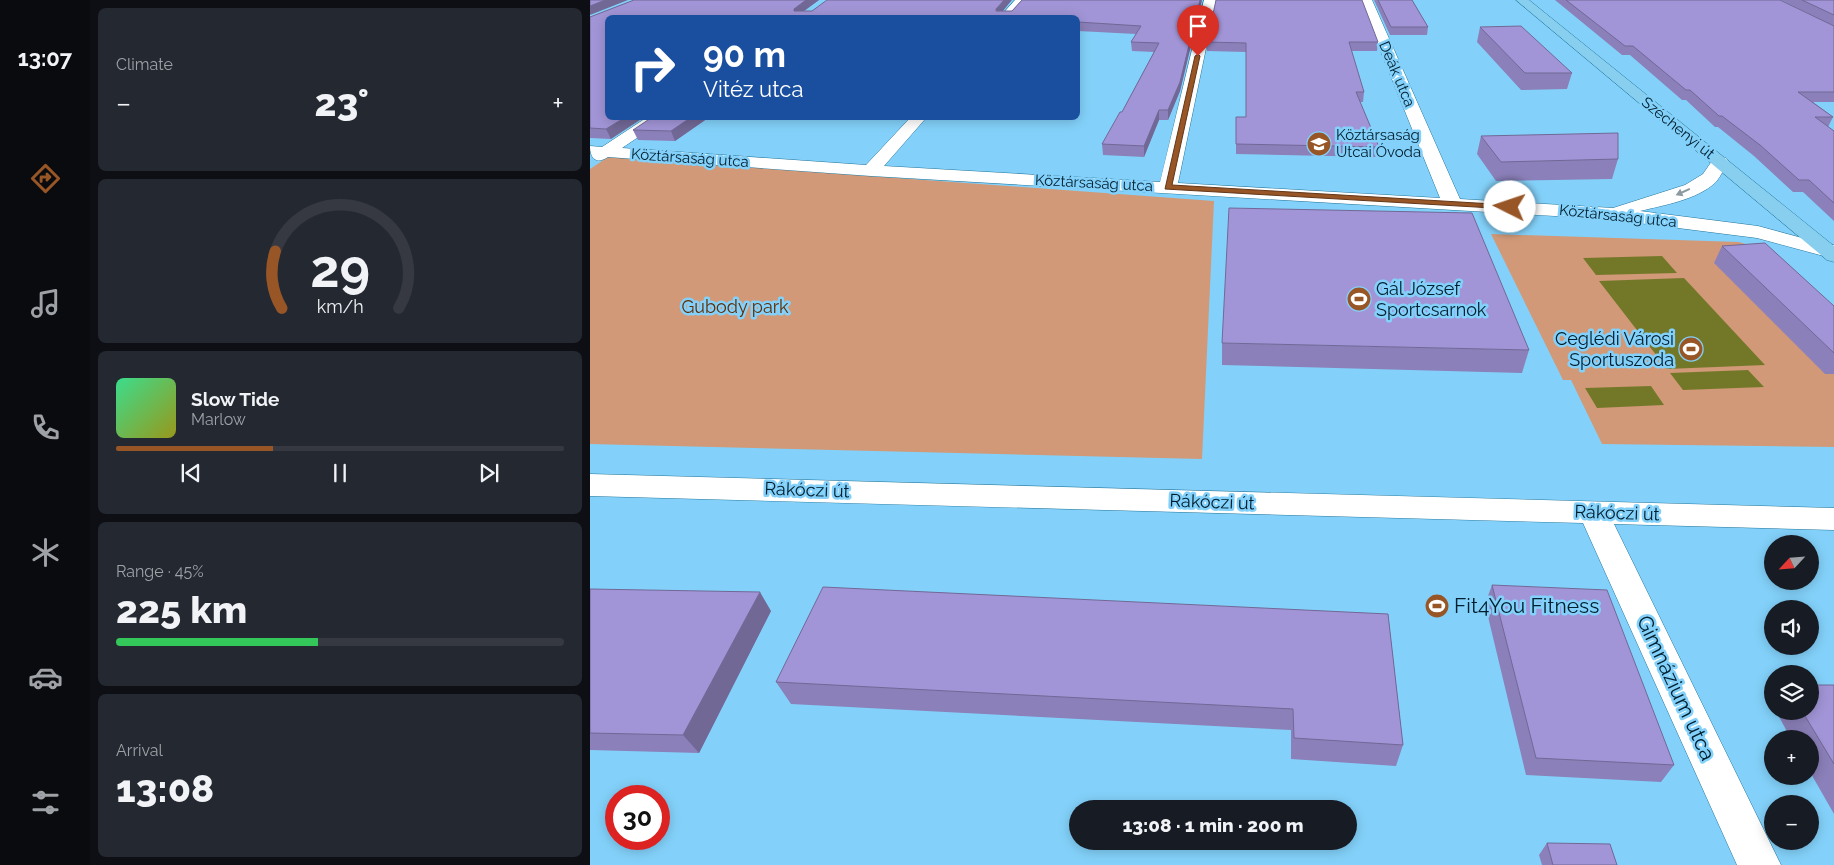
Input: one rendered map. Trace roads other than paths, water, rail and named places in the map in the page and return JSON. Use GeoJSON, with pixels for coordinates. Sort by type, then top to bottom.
{"type":"FeatureCollection","features":[{"type":"Feature","properties":{"kind":"main road","name":"Széchenyi út"},"geometry":{"type":"LineString","coordinates":[[1522,0],[1832,252]]}},
{"type":"Feature","properties":{"kind":"street"},"geometry":{"type":"LineString","coordinates":[[1008,15],[1021,0]]}},
{"type":"Feature","properties":{"kind":"street"},"geometry":{"type":"LineString","coordinates":[[1168,187],[1210,0]]}},
{"type":"Feature","properties":{"kind":"street","name":"Deák utca"},"geometry":{"type":"LineString","coordinates":[[1366,0],[1452,203]]}},
{"type":"Feature","properties":{"kind":"street"},"geometry":{"type":"LineString","coordinates":[[595,155],[653,120]]}},
{"type":"Feature","properties":{"kind":"street"},"geometry":{"type":"LineString","coordinates":[[871,171],[916,120]]}},
{"type":"Feature","properties":{"kind":"street","name":"Köztársaság utca"},"geometry":{"type":"LineString","coordinates":[[595,155],[1607,213],[1758,232],[1832,252]]}},
{"type":"Feature","properties":{"kind":"street"},"geometry":{"type":"LineString","coordinates":[[1607,213],[1676,195],[1703,183],[1710,177],[1720,162]]}},
{"type":"Feature","properties":{"kind":"street","name":"Rákóczi út"},"geometry":{"type":"LineString","coordinates":[[590,484],[1834,519]]}},
{"type":"Feature","properties":{"kind":"street","name":"Gimnázium utca"},"geometry":{"type":"LineString","coordinates":[[1593,512],[1759,865]]}},
{"type":"Feature","properties":{"kind":"place","name":"Köztársaság Utcai Óvoda"},"geometry":{"type":"Point","coordinates":[1319,144]}},
{"type":"Feature","properties":{"kind":"place","name":"Gál József Sportcsarnok"},"geometry":{"type":"Point","coordinates":[1359,299]}},
{"type":"Feature","properties":{"kind":"place","name":"Ceglédi Városi Sportuszoda"},"geometry":{"type":"Point","coordinates":[1691,349]}},
{"type":"Feature","properties":{"kind":"place","name":"Fit4You Fitness"},"geometry":{"type":"Point","coordinates":[1437,606]}},
{"type":"Feature","properties":{"kind":"park label","name":"Gubody park"},"geometry":{"type":"Point","coordinates":[735,307]}}]}
